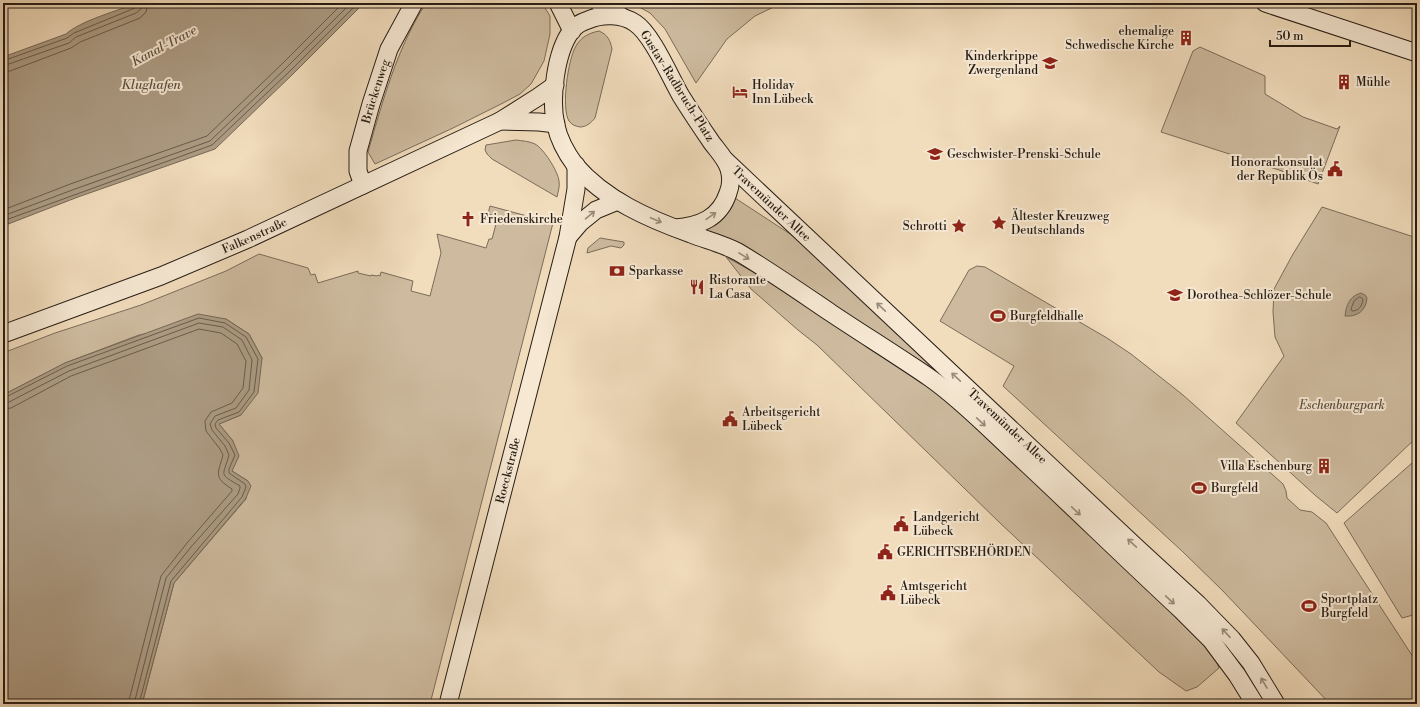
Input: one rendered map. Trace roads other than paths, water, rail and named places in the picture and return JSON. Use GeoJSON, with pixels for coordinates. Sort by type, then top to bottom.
{"type":"FeatureCollection","features":[{"type":"Feature","properties":{"kind":"main road","name":"Brückenweg"},"geometry":{"type":"LineString","coordinates":[[363,185],[358,171],[358,151],[369,111],[389,49],[414,3]]}},
{"type":"Feature","properties":{"kind":"main road"},"geometry":{"type":"LineString","coordinates":[[558,3],[572,31]]}},
{"type":"Feature","properties":{"kind":"main road"},"geometry":{"type":"LineString","coordinates":[[599,3],[621,16]]}},
{"type":"Feature","properties":{"kind":"main road"},"geometry":{"type":"LineString","coordinates":[[1265,3],[1417,53]]}},
{"type":"Feature","properties":{"kind":"main road","name":"Gustav-Radbruch-Platz"},"geometry":{"type":"LineString","coordinates":[[621,16],[634,22],[641,28],[650,40],[692,114],[725,160],[730,170],[730,188],[723,205],[716,214],[692,227],[675,228],[636,212],[618,201],[596,186],[576,165],[563,146],[556,124],[554,85],[565,42],[578,24],[592,18],[621,16]]}},
{"type":"Feature","properties":{"kind":"main road","name":"Falkenstraße"},"geometry":{"type":"LineString","coordinates":[[3,334],[161,276],[262,233],[500,121],[554,85]]}},
{"type":"Feature","properties":{"kind":"main road","name":"Falkenstraße"},"geometry":{"type":"LineString","coordinates":[[500,121],[556,124]]}},
{"type":"Feature","properties":{"kind":"main road","name":"Travemünder Allee"},"geometry":{"type":"LineString","coordinates":[[725,160],[1198,604],[1247,658],[1276,704]]}},
{"type":"Feature","properties":{"kind":"main road","name":"Roeckstraße"},"geometry":{"type":"LineString","coordinates":[[448,704],[568,237],[576,189],[576,165]]}},
{"type":"Feature","properties":{"kind":"main road","name":"Roeckstraße"},"geometry":{"type":"LineString","coordinates":[[568,237],[580,223],[596,210],[618,201]]}},
{"type":"Feature","properties":{"kind":"main road","name":"Travemünder Allee"},"geometry":{"type":"LineString","coordinates":[[675,228],[733,250],[766,269],[945,389],[1181,610],[1211,640],[1237,675],[1255,704]]}},
{"type":"Feature","properties":{"kind":"water","name":"Klughafen"},"geometry":{"type":"Polygon","coordinates":[[[138,3],[364,3],[215,149],[78,197],[3,226],[3,57],[66,34],[72,29],[90,20],[138,3]]]}},
{"type":"Feature","properties":{"kind":"water"},"geometry":{"type":"Polygon","coordinates":[[[1361,293],[1367,298],[1363,310],[1357,314],[1345,316],[1346,308],[1351,299],[1357,294],[1361,293]]]}},
{"type":"Feature","properties":{"kind":"water"},"geometry":{"type":"Polygon","coordinates":[[[198,314],[226,319],[249,334],[262,358],[258,393],[241,415],[219,424],[233,441],[239,456],[232,471],[248,481],[251,486],[246,498],[174,583],[142,704],[3,704],[3,395],[65,363],[198,314]]]}},
{"type":"Feature","properties":{"kind":"place","name":"ehemalige Schwedische Kirche"},"geometry":{"type":"Point","coordinates":[1186,38]}},
{"type":"Feature","properties":{"kind":"place","name":"Kinderkrippe Zwergenland"},"geometry":{"type":"Point","coordinates":[1050,63]}},
{"type":"Feature","properties":{"kind":"place","name":"Mühle"},"geometry":{"type":"Point","coordinates":[1344,82]}},
{"type":"Feature","properties":{"kind":"place","name":"Holiday Inn Lübeck"},"geometry":{"type":"Point","coordinates":[740,92]}},
{"type":"Feature","properties":{"kind":"place","name":"Geschwister-Prenski-Schule"},"geometry":{"type":"Point","coordinates":[935,154]}},
{"type":"Feature","properties":{"kind":"place","name":"Honorarkonsulat der Republik Ös"},"geometry":{"type":"Point","coordinates":[1335,169]}},
{"type":"Feature","properties":{"kind":"place","name":"Friedenskirche"},"geometry":{"type":"Point","coordinates":[468,219]}},
{"type":"Feature","properties":{"kind":"place","name":"Ältester Kreuzweg Deutschlands"},"geometry":{"type":"Point","coordinates":[999,223]}},
{"type":"Feature","properties":{"kind":"place","name":"Schrotti"},"geometry":{"type":"Point","coordinates":[959,226]}},
{"type":"Feature","properties":{"kind":"place","name":"Sparkasse"},"geometry":{"type":"Point","coordinates":[617,271]}},
{"type":"Feature","properties":{"kind":"place","name":"Ristorante La Casa"},"geometry":{"type":"Point","coordinates":[697,287]}},
{"type":"Feature","properties":{"kind":"place","name":"Dorothea-Schlözer-Schule"},"geometry":{"type":"Point","coordinates":[1175,295]}},
{"type":"Feature","properties":{"kind":"place","name":"Burgfeldhalle"},"geometry":{"type":"Point","coordinates":[998,316]}},
{"type":"Feature","properties":{"kind":"place","name":"Arbeitsgericht Lübeck"},"geometry":{"type":"Point","coordinates":[730,419]}},
{"type":"Feature","properties":{"kind":"place","name":"Villa Eschenburg"},"geometry":{"type":"Point","coordinates":[1324,466]}},
{"type":"Feature","properties":{"kind":"place","name":"Burgfeld"},"geometry":{"type":"Point","coordinates":[1199,488]}},
{"type":"Feature","properties":{"kind":"place","name":"Landgericht Lübeck"},"geometry":{"type":"Point","coordinates":[901,524]}},
{"type":"Feature","properties":{"kind":"place","name":"GERICHTSBEHÖRDEN"},"geometry":{"type":"Point","coordinates":[885,552]}},
{"type":"Feature","properties":{"kind":"place","name":"Amtsgericht Lübeck"},"geometry":{"type":"Point","coordinates":[888,593]}},
{"type":"Feature","properties":{"kind":"place","name":"Sportplatz Burgfeld"},"geometry":{"type":"Point","coordinates":[1309,606]}},
{"type":"Feature","properties":{"kind":"water label","name":"Kanal-Trave"},"geometry":{"type":"Point","coordinates":[164,46]}},
{"type":"Feature","properties":{"kind":"park label","name":"Eschenburgpark"},"geometry":{"type":"Point","coordinates":[1342,405]}}]}
